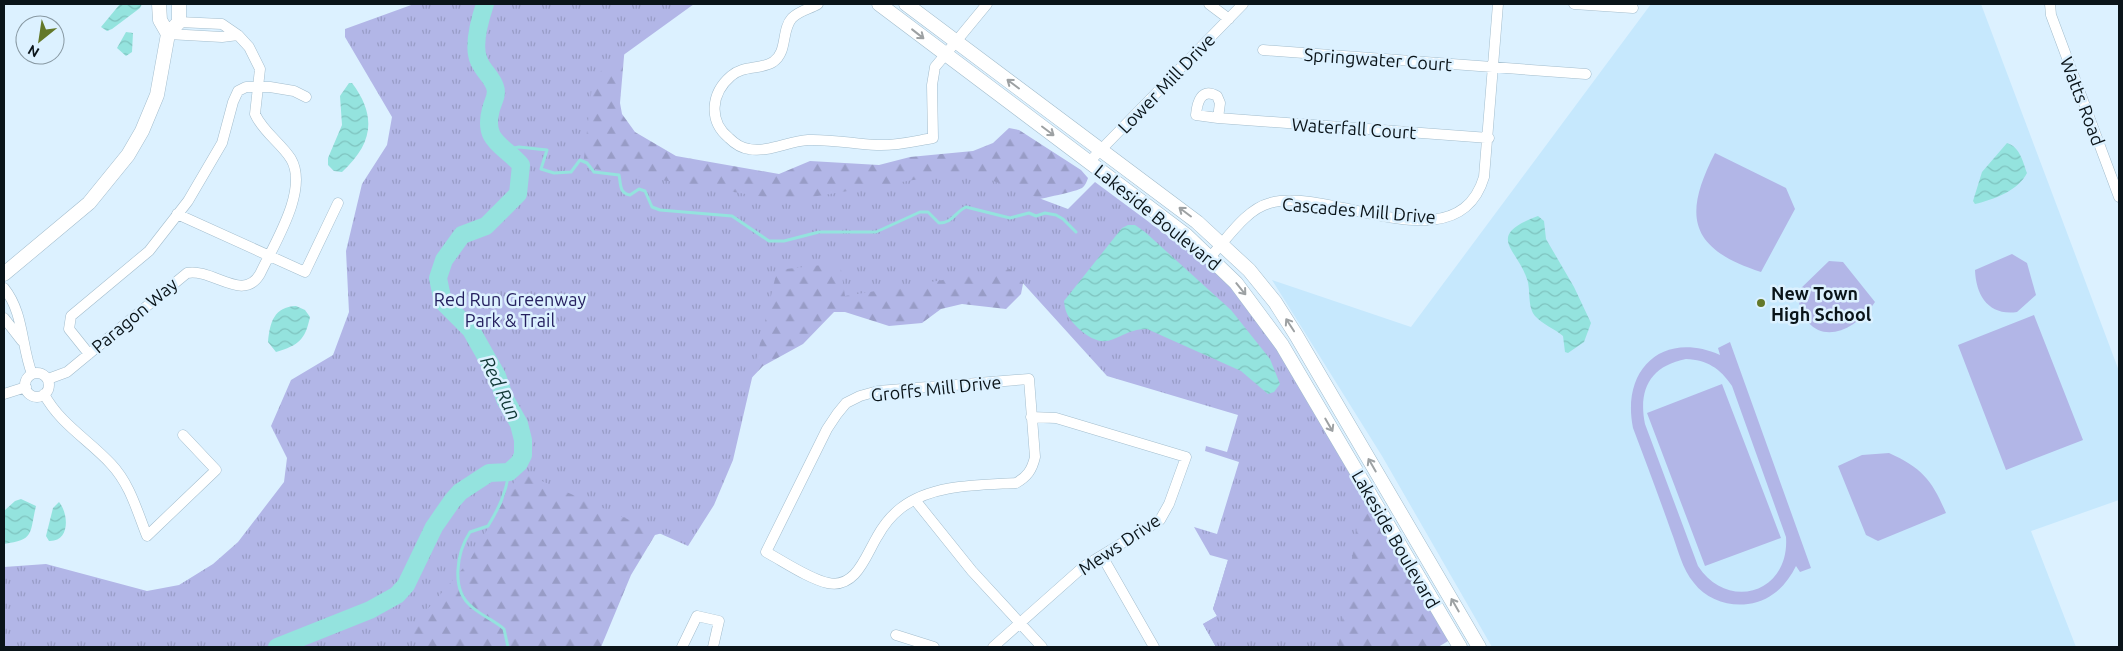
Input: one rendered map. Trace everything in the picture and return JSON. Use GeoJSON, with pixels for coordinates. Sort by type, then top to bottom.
{"type":"FeatureCollection","features":[{"type":"Feature","properties":{"kind":"main road"},"geometry":{"type":"LineString","coordinates":[[160,4],[160,20],[168,34]]}},
{"type":"Feature","properties":{"kind":"main road"},"geometry":{"type":"LineString","coordinates":[[4,274],[88,203],[121,166],[136,142],[153,106],[163,72],[168,34],[178,22],[179,4]]}},
{"type":"Feature","properties":{"kind":"main road","name":"Lakeside Boulevard"},"geometry":{"type":"LineString","coordinates":[[879,4],[1211,256],[1236,283],[1282,345],[1460,647]]}},
{"type":"Feature","properties":{"kind":"main road","name":"Lakeside Boulevard"},"geometry":{"type":"LineString","coordinates":[[906,4],[1197,222],[1249,270],[1275,302],[1296,335],[1479,647]]}},
{"type":"Feature","properties":{"kind":"street"},"geometry":{"type":"LineString","coordinates":[[818,4],[797,13],[791,19],[787,25],[780,54],[775,61],[768,65],[741,69],[732,75],[719,89],[714,106],[718,126],[724,134],[742,147],[757,150],[807,140],[891,145],[933,138],[932,85],[935,67],[987,4]]}},
{"type":"Feature","properties":{"kind":"street"},"geometry":{"type":"LineString","coordinates":[[1209,4],[1229,19]]}},
{"type":"Feature","properties":{"kind":"street","name":"Lower Mill Drive"},"geometry":{"type":"LineString","coordinates":[[1089,162],[1243,4]]}},
{"type":"Feature","properties":{"kind":"street","name":"Cascades Mill Drive"},"geometry":{"type":"LineString","coordinates":[[1211,256],[1253,212],[1269,203],[1279,201],[1295,201],[1429,221],[1454,215],[1465,208],[1481,188],[1489,138],[1498,4]]}},
{"type":"Feature","properties":{"kind":"street"},"geometry":{"type":"LineString","coordinates":[[1574,4],[1633,8]]}},
{"type":"Feature","properties":{"kind":"street","name":"Watts Road"},"geometry":{"type":"LineString","coordinates":[[2050,4],[2051,15],[2119,197]]}},
{"type":"Feature","properties":{"kind":"street"},"geometry":{"type":"LineString","coordinates":[[178,22],[222,24],[238,35]]}},
{"type":"Feature","properties":{"kind":"street"},"geometry":{"type":"LineString","coordinates":[[168,34],[222,37],[238,35]]}},
{"type":"Feature","properties":{"kind":"street","name":"Paragon Way"},"geometry":{"type":"LineString","coordinates":[[48,379],[62,375],[187,272],[201,271],[233,285],[246,286],[257,279],[295,197],[297,180],[291,160],[255,114],[258,61],[238,35]]}},
{"type":"Feature","properties":{"kind":"street","name":"Springwater Court"},"geometry":{"type":"LineString","coordinates":[[1263,50],[1586,74]]}},
{"type":"Feature","properties":{"kind":"street"},"geometry":{"type":"LineString","coordinates":[[89,354],[70,329],[71,316],[149,251],[196,189],[222,143],[235,95],[242,88],[258,86],[286,89],[306,97]]}},
{"type":"Feature","properties":{"kind":"street","name":"Waterfall Court"},"geometry":{"type":"LineString","coordinates":[[1218,118],[1489,138]]}},
{"type":"Feature","properties":{"kind":"street"},"geometry":{"type":"LineString","coordinates":[[177,214],[306,272],[338,204]]}},
{"type":"Feature","properties":{"kind":"street"},"geometry":{"type":"LineString","coordinates":[[4,288],[17,310],[32,374]]}},
{"type":"Feature","properties":{"kind":"street"},"geometry":{"type":"LineString","coordinates":[[4,318],[23,342]]}},
{"type":"Feature","properties":{"kind":"street"},"geometry":{"type":"LineString","coordinates":[[32,374],[41,374],[48,379],[49,387],[44,394],[33,396],[26,387],[27,380],[32,374]]}},
{"type":"Feature","properties":{"kind":"street","name":"Groffs Mill Drive"},"geometry":{"type":"LineString","coordinates":[[1029,379],[1035,457],[1033,466],[1024,479],[1016,483],[930,492],[915,500],[902,508],[884,525],[860,568],[847,580],[828,583],[766,552],[827,429],[846,403],[860,396],[878,391],[1029,379]]}},
{"type":"Feature","properties":{"kind":"street"},"geometry":{"type":"LineString","coordinates":[[4,394],[26,387]]}},
{"type":"Feature","properties":{"kind":"street"},"geometry":{"type":"LineString","coordinates":[[44,394],[61,419],[104,457],[119,474],[130,491],[147,536],[216,470],[183,435]]}},
{"type":"Feature","properties":{"kind":"street","name":"Mews Drive"},"geometry":{"type":"LineString","coordinates":[[993,647],[1071,576],[1160,520],[1170,504],[1186,456],[1056,418],[1031,418]]}},
{"type":"Feature","properties":{"kind":"street"},"geometry":{"type":"LineString","coordinates":[[915,500],[966,564],[1042,647]]}},
{"type":"Feature","properties":{"kind":"street"},"geometry":{"type":"LineString","coordinates":[[1102,556],[1154,647]]}},
{"type":"Feature","properties":{"kind":"street"},"geometry":{"type":"LineString","coordinates":[[682,647],[697,616],[720,621],[713,647]]}},
{"type":"Feature","properties":{"kind":"street"},"geometry":{"type":"LineString","coordinates":[[896,635],[934,647]]}},
{"type":"Feature","properties":{"kind":"shaded area","name":"New Town High School"},"geometry":{"type":"Polygon","coordinates":[[[1651,4],[1981,4],[2119,371],[2119,500],[2031,531],[2076,647],[1492,647],[1382,456],[1272,280],[1411,327],[1651,4]]]}},
{"type":"Feature","properties":{"kind":"green space","name":"Red Run Greenway Park & Trail"},"geometry":{"type":"Polygon","coordinates":[[[414,4],[694,4],[593,77],[583,167],[788,201],[967,171],[1068,209],[1095,182],[1196,255],[1231,287],[1280,353],[1362,495],[1338,647],[1216,647],[1203,624],[1217,616],[1213,609],[1228,560],[1210,555],[1194,527],[1217,534],[1239,462],[1205,451],[1206,446],[1227,452],[1238,415],[1107,376],[1010,269],[845,296],[840,263],[777,270],[733,460],[714,505],[688,546],[517,470],[517,477],[470,560],[406,634],[427,647],[4,647],[4,567],[46,564],[147,591],[179,585],[213,564],[238,542],[284,482],[287,458],[271,426],[291,380],[333,355],[349,312],[346,251],[362,184],[387,145],[392,117],[345,37],[345,29],[414,4]]]}},
{"type":"Feature","properties":{"kind":"green space"},"geometry":{"type":"Polygon","coordinates":[[[625,45],[620,103],[622,114],[635,132],[676,156],[779,174],[810,161],[879,165],[910,157],[973,151],[993,143],[1009,128],[1019,130],[1081,170],[1088,178],[1082,188],[1031,201],[1027,263],[1021,294],[1006,309],[962,304],[941,309],[922,323],[889,326],[845,312],[834,312],[803,344],[763,366],[740,390],[685,527],[655,535],[631,575],[601,647],[330,647],[513,133],[625,45]]]}},
{"type":"Feature","properties":{"kind":"green space"},"geometry":{"type":"Polygon","coordinates":[[[1715,153],[1786,188],[1795,209],[1761,272],[1737,263],[1719,253],[1707,241],[1699,228],[1696,213],[1698,195],[1715,153]]]}},
{"type":"Feature","properties":{"kind":"green space"},"geometry":{"type":"Polygon","coordinates":[[[2012,254],[2027,263],[2036,295],[2017,312],[1999,311],[1981,296],[1975,270],[2012,254]]]}},
{"type":"Feature","properties":{"kind":"green space"},"geometry":{"type":"Polygon","coordinates":[[[1829,261],[1843,262],[1875,302],[1853,324],[1841,330],[1829,332],[1818,330],[1808,323],[1801,310],[1797,292],[1829,261]]]}},
{"type":"Feature","properties":{"kind":"green space"},"geometry":{"type":"Polygon","coordinates":[[[2034,315],[2083,440],[2006,470],[1958,345],[2034,315]]]}},
{"type":"Feature","properties":{"kind":"green space"},"geometry":{"type":"Polygon","coordinates":[[[1730,342],[1811,568],[1800,572],[1796,566],[1788,580],[1771,596],[1764,600],[1741,605],[1718,601],[1711,597],[1699,589],[1686,571],[1633,428],[1631,407],[1634,388],[1640,372],[1651,360],[1664,352],[1681,348],[1699,349],[1720,355],[1718,348],[1730,342]],[[1686,359],[1663,367],[1649,381],[1643,400],[1645,424],[1698,566],[1711,580],[1725,589],[1740,592],[1755,590],[1768,583],[1778,572],[1785,556],[1786,537],[1732,386],[1718,370],[1707,363],[1686,359]]]}},
{"type":"Feature","properties":{"kind":"green space"},"geometry":{"type":"Polygon","coordinates":[[[1722,384],[1781,538],[1705,566],[1647,413],[1722,384]]]}},
{"type":"Feature","properties":{"kind":"green space"},"geometry":{"type":"Polygon","coordinates":[[[1329,443],[1450,640],[1438,647],[1216,647],[1203,624],[1217,616],[1213,609],[1228,560],[1329,443]]]}},
{"type":"Feature","properties":{"kind":"green space"},"geometry":{"type":"Polygon","coordinates":[[[1889,453],[1910,464],[1925,476],[1931,483],[1946,513],[1878,541],[1866,535],[1838,466],[1862,455],[1889,453]]]}},
{"type":"Feature","properties":{"kind":"water"},"geometry":{"type":"Polygon","coordinates":[[[120,4],[142,4],[140,8],[107,31],[101,27],[120,4]]]}},
{"type":"Feature","properties":{"kind":"water"},"geometry":{"type":"Polygon","coordinates":[[[126,32],[133,33],[132,52],[126,56],[117,48],[126,32]]]}},
{"type":"Feature","properties":{"kind":"water"},"geometry":{"type":"Polygon","coordinates":[[[349,83],[352,83],[360,95],[365,107],[368,129],[360,151],[342,172],[334,171],[328,165],[328,158],[342,125],[340,96],[349,83]]]}},
{"type":"Feature","properties":{"kind":"water"},"geometry":{"type":"Polygon","coordinates":[[[2007,143],[2018,151],[2027,173],[2012,189],[1990,200],[1975,204],[1973,201],[1982,172],[2007,143]]]}},
{"type":"Feature","properties":{"kind":"water"},"geometry":{"type":"Polygon","coordinates":[[[1538,216],[1544,221],[1546,239],[1574,287],[1591,323],[1584,342],[1568,353],[1565,352],[1563,336],[1535,316],[1530,303],[1527,279],[1508,243],[1508,237],[1512,230],[1538,216]]]}},
{"type":"Feature","properties":{"kind":"water"},"geometry":{"type":"Polygon","coordinates":[[[1128,225],[1135,225],[1145,232],[1231,310],[1270,359],[1280,384],[1274,392],[1268,394],[1241,371],[1147,329],[1136,330],[1106,341],[1089,336],[1072,322],[1066,312],[1064,301],[1122,228],[1128,225]]]}},
{"type":"Feature","properties":{"kind":"water"},"geometry":{"type":"Polygon","coordinates":[[[296,306],[305,310],[310,317],[306,331],[296,344],[276,352],[268,342],[274,317],[283,309],[296,306]]]}},
{"type":"Feature","properties":{"kind":"water"},"geometry":{"type":"Polygon","coordinates":[[[21,499],[36,506],[31,529],[29,534],[21,540],[4,544],[4,511],[15,501],[21,499]]]}},
{"type":"Feature","properties":{"kind":"water"},"geometry":{"type":"Polygon","coordinates":[[[59,502],[65,513],[66,526],[61,537],[49,541],[46,536],[53,508],[59,502]]]}},
{"type":"Feature","properties":{"kind":"waterway","name":"Red Run"},"geometry":{"type":"LineString","coordinates":[[277,647],[370,610],[397,595],[406,585],[434,527],[460,492],[489,473],[509,472],[519,463],[523,455],[523,440],[519,424],[505,399],[497,376],[471,330],[443,302],[438,278],[444,260],[462,235],[486,226],[518,194],[521,165],[492,136],[489,120],[496,90],[494,83],[483,68],[477,55],[478,32],[485,4]]}},
{"type":"Feature","properties":{"kind":"waterway"},"geometry":{"type":"LineString","coordinates":[[502,150],[519,147],[547,150],[541,169],[554,173],[571,172],[580,160],[587,163],[594,172],[619,175],[621,188],[626,194],[630,195],[639,189],[645,191],[652,207],[660,210],[732,216],[769,241],[784,241],[819,232],[876,232],[920,212],[928,212],[939,223],[944,223],[966,207],[1010,218],[1029,213],[1036,216],[1045,213],[1056,215],[1076,232]]}},
{"type":"Feature","properties":{"kind":"waterway"},"geometry":{"type":"LineString","coordinates":[[508,647],[504,629],[465,600],[458,581],[458,571],[465,540],[470,532],[488,526],[502,500],[509,472]]}},
{"type":"Feature","properties":{"kind":"place","name":"New Town High School"},"geometry":{"type":"Point","coordinates":[1761,303]}}]}
